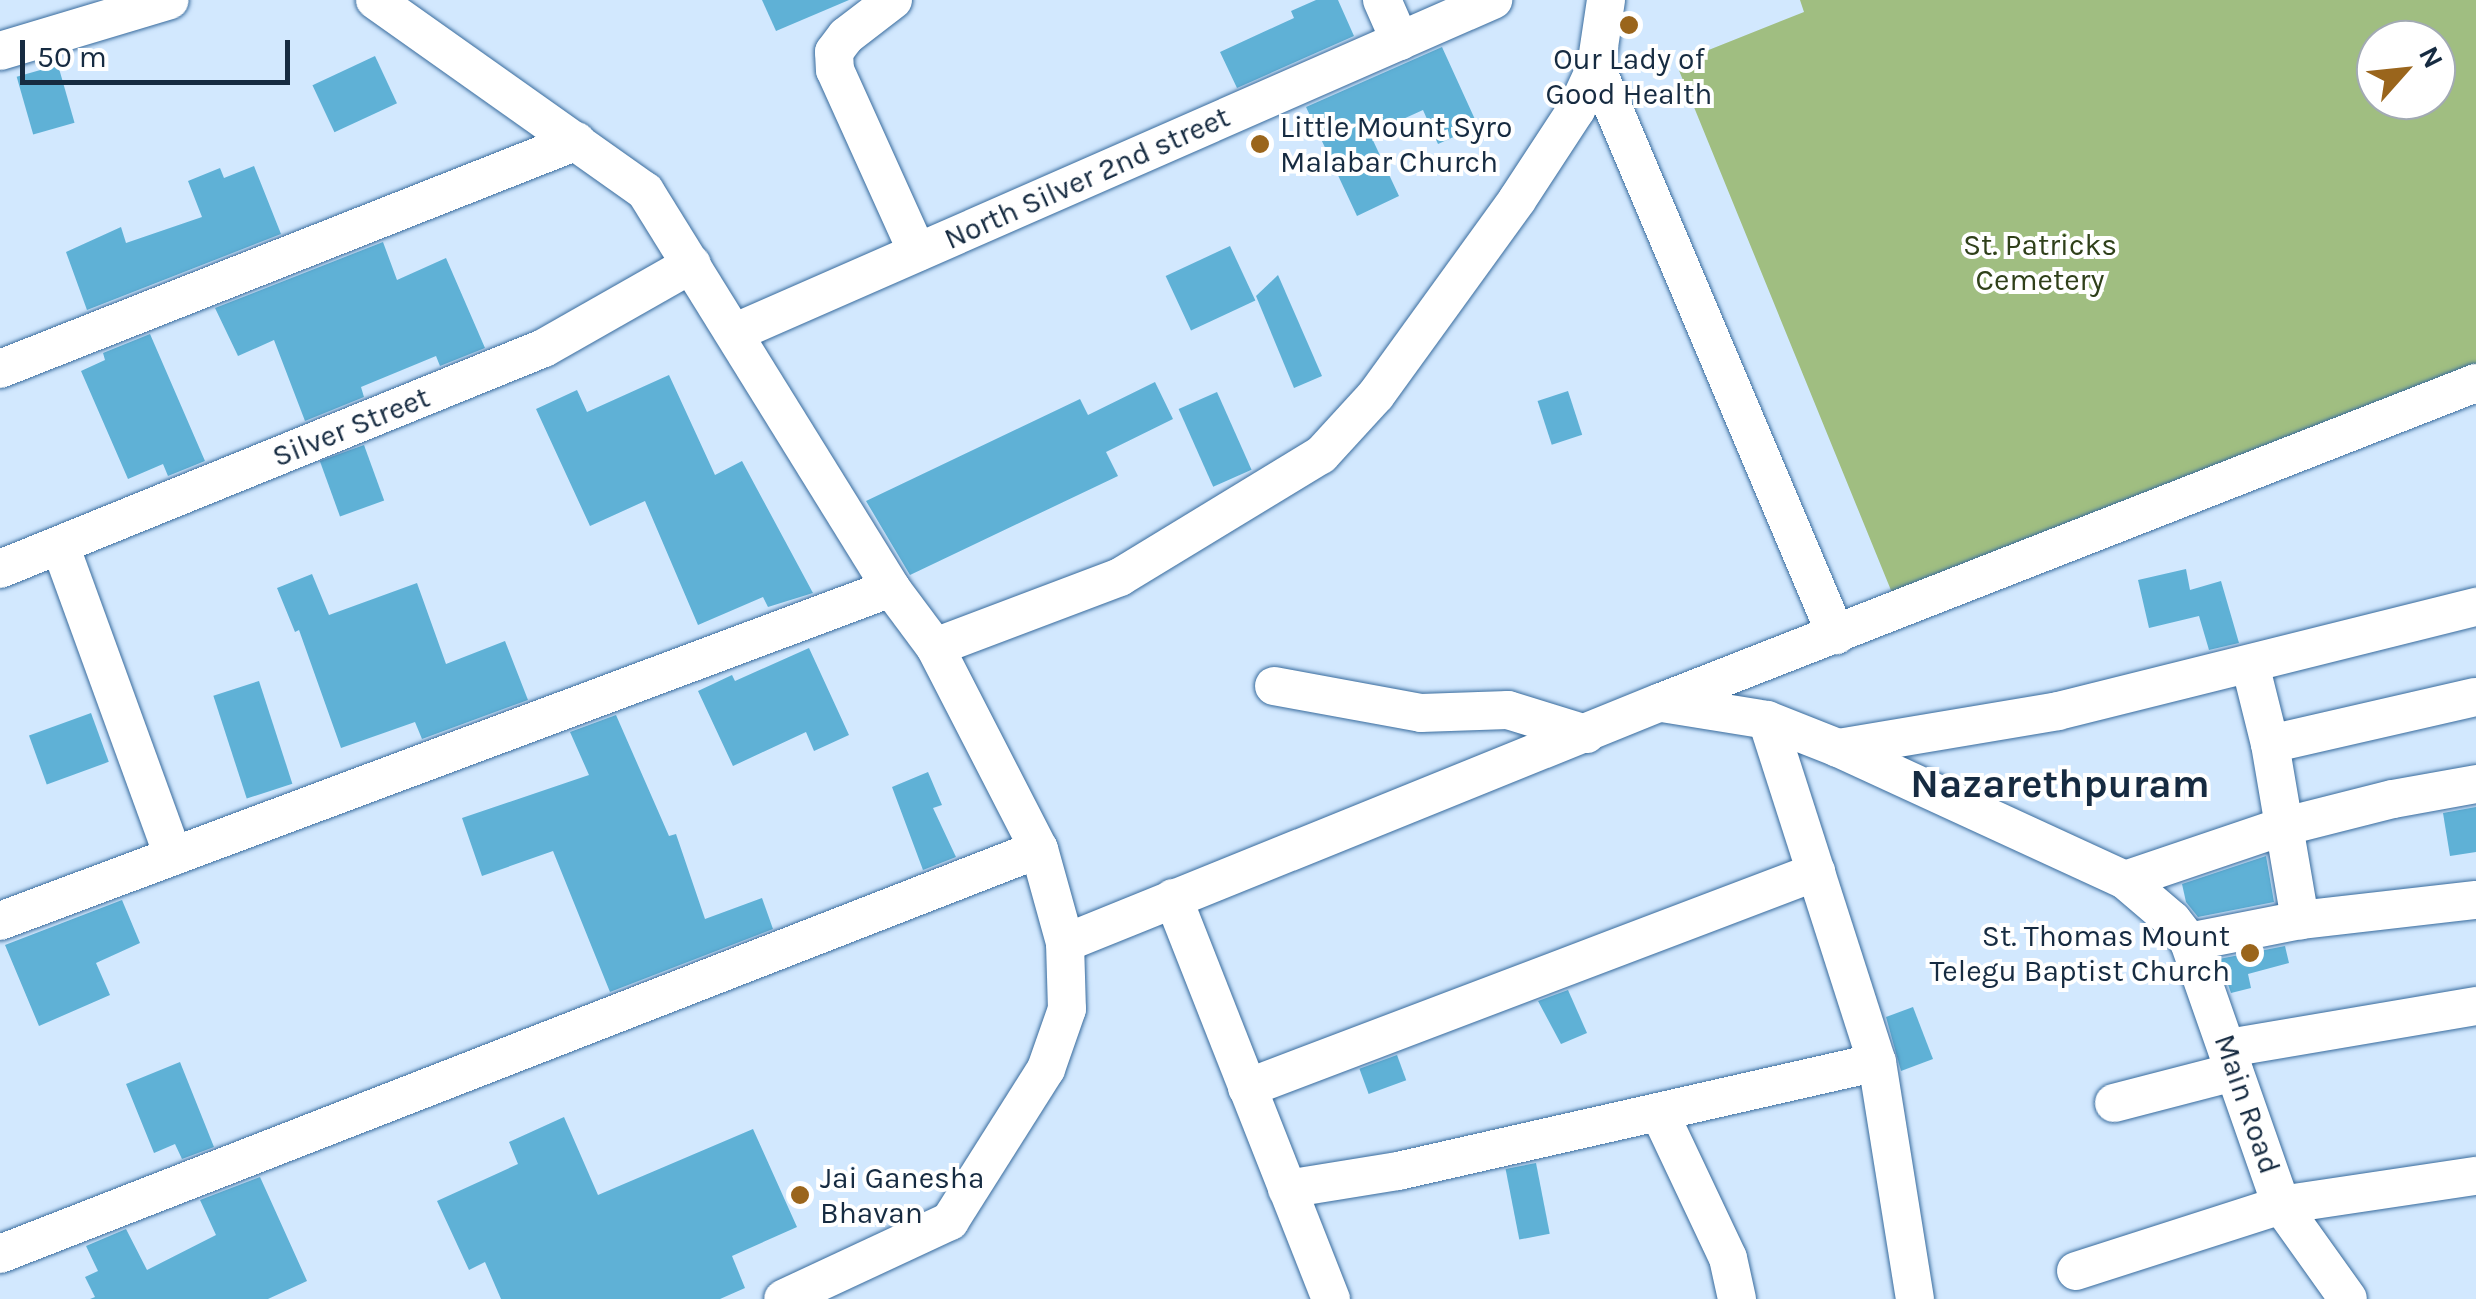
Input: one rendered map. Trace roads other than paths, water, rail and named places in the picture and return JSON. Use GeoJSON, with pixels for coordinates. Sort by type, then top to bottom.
{"type":"FeatureCollection","features":[{"type":"Feature","properties":{"kind":"street"},"geometry":{"type":"LineString","coordinates":[[0,51],[170,0]]}},
{"type":"Feature","properties":{"kind":"street"},"geometry":{"type":"LineString","coordinates":[[375,0],[645,191],[736,332],[890,588],[936,647],[1038,849],[1065,942],[1067,1009],[1046,1069],[950,1221],[783,1299]]}},
{"type":"Feature","properties":{"kind":"street"},"geometry":{"type":"LineString","coordinates":[[893,0],[846,36],[834,52],[835,70],[917,252]]}},
{"type":"Feature","properties":{"kind":"street"},"geometry":{"type":"LineString","coordinates":[[1382,0],[1400,41]]}},
{"type":"Feature","properties":{"kind":"street","name":"North Silver 2nd street"},"geometry":{"type":"LineString","coordinates":[[736,332],[1493,0]]}},
{"type":"Feature","properties":{"kind":"street"},"geometry":{"type":"LineString","coordinates":[[936,647],[1120,577],[1321,455],[1376,395],[1518,200],[1576,110],[1596,67],[1606,0]]}},
{"type":"Feature","properties":{"kind":"street"},"geometry":{"type":"LineString","coordinates":[[1596,67],[1836,634]]}},
{"type":"Feature","properties":{"kind":"street"},"geometry":{"type":"LineString","coordinates":[[0,370],[577,140]]}},
{"type":"Feature","properties":{"kind":"street","name":"Silver Street"},"geometry":{"type":"LineString","coordinates":[[0,569],[544,348],[692,264]]}},
{"type":"Feature","properties":{"kind":"street"},"geometry":{"type":"LineString","coordinates":[[1065,942],[1660,702],[2476,383]]}},
{"type":"Feature","properties":{"kind":"street"},"geometry":{"type":"LineString","coordinates":[[60,545],[173,856]]}},
{"type":"Feature","properties":{"kind":"street"},"geometry":{"type":"LineString","coordinates":[[0,921],[890,588]]}},
{"type":"Feature","properties":{"kind":"street"},"geometry":{"type":"LineString","coordinates":[[1838,748],[2058,711],[2476,607]]}},
{"type":"Feature","properties":{"kind":"street"},"geometry":{"type":"LineString","coordinates":[[2250,664],[2270,744],[2300,920]]}},
{"type":"Feature","properties":{"kind":"street"},"geometry":{"type":"LineString","coordinates":[[1274,686],[1421,713],[1508,710],[1586,734]]}},
{"type":"Feature","properties":{"kind":"street"},"geometry":{"type":"LineString","coordinates":[[2270,744],[2476,697]]}},
{"type":"Feature","properties":{"kind":"street","name":"Main Road"},"geometry":{"type":"LineString","coordinates":[[1660,702],[1767,720],[1838,748],[2124,880],[2172,920],[2190,942],[2281,1205],[2348,1299]]}},
{"type":"Feature","properties":{"kind":"street"},"geometry":{"type":"LineString","coordinates":[[1767,720],[1878,1062],[1915,1299]]}},
{"type":"Feature","properties":{"kind":"street"},"geometry":{"type":"LineString","coordinates":[[2124,880],[2282,827],[2393,799],[2476,784]]}},
{"type":"Feature","properties":{"kind":"street"},"geometry":{"type":"LineString","coordinates":[[0,1254],[1038,849]]}},
{"type":"Feature","properties":{"kind":"street"},"geometry":{"type":"LineString","coordinates":[[1247,1088],[1816,872]]}},
{"type":"Feature","properties":{"kind":"street"},"geometry":{"type":"LineString","coordinates":[[1173,898],[1331,1299]]}},
{"type":"Feature","properties":{"kind":"street"},"geometry":{"type":"LineString","coordinates":[[2190,942],[2300,920],[2476,900]]}},
{"type":"Feature","properties":{"kind":"street"},"geometry":{"type":"LineString","coordinates":[[2114,1103],[2231,1060],[2476,1006]]}},
{"type":"Feature","properties":{"kind":"street"},"geometry":{"type":"LineString","coordinates":[[1287,1189],[1398,1171],[1878,1062]]}},
{"type":"Feature","properties":{"kind":"street"},"geometry":{"type":"LineString","coordinates":[[1658,1112],[1728,1258],[1737,1299]]}},
{"type":"Feature","properties":{"kind":"street"},"geometry":{"type":"LineString","coordinates":[[2076,1271],[2281,1205],[2476,1176]]}},
{"type":"Feature","properties":{"kind":"place","name":"Our Lady of Good Health"},"geometry":{"type":"Point","coordinates":[1629,25]}},
{"type":"Feature","properties":{"kind":"place","name":"Little Mount Syro Malabar Church"},"geometry":{"type":"Point","coordinates":[1260,144]}},
{"type":"Feature","properties":{"kind":"place","name":"St. Thomas Mount Telegu Baptist Church"},"geometry":{"type":"Point","coordinates":[2250,953]}},
{"type":"Feature","properties":{"kind":"place","name":"Jai Ganesha Bhavan"},"geometry":{"type":"Point","coordinates":[800,1195]}},
{"type":"Feature","properties":{"kind":"district","name":"Nazarethpuram"},"geometry":{"type":"Point","coordinates":[2060,784]}},
{"type":"Feature","properties":{"kind":"park label","name":"St. Patricks Cemetery"},"geometry":{"type":"Point","coordinates":[2040,262]}}]}
